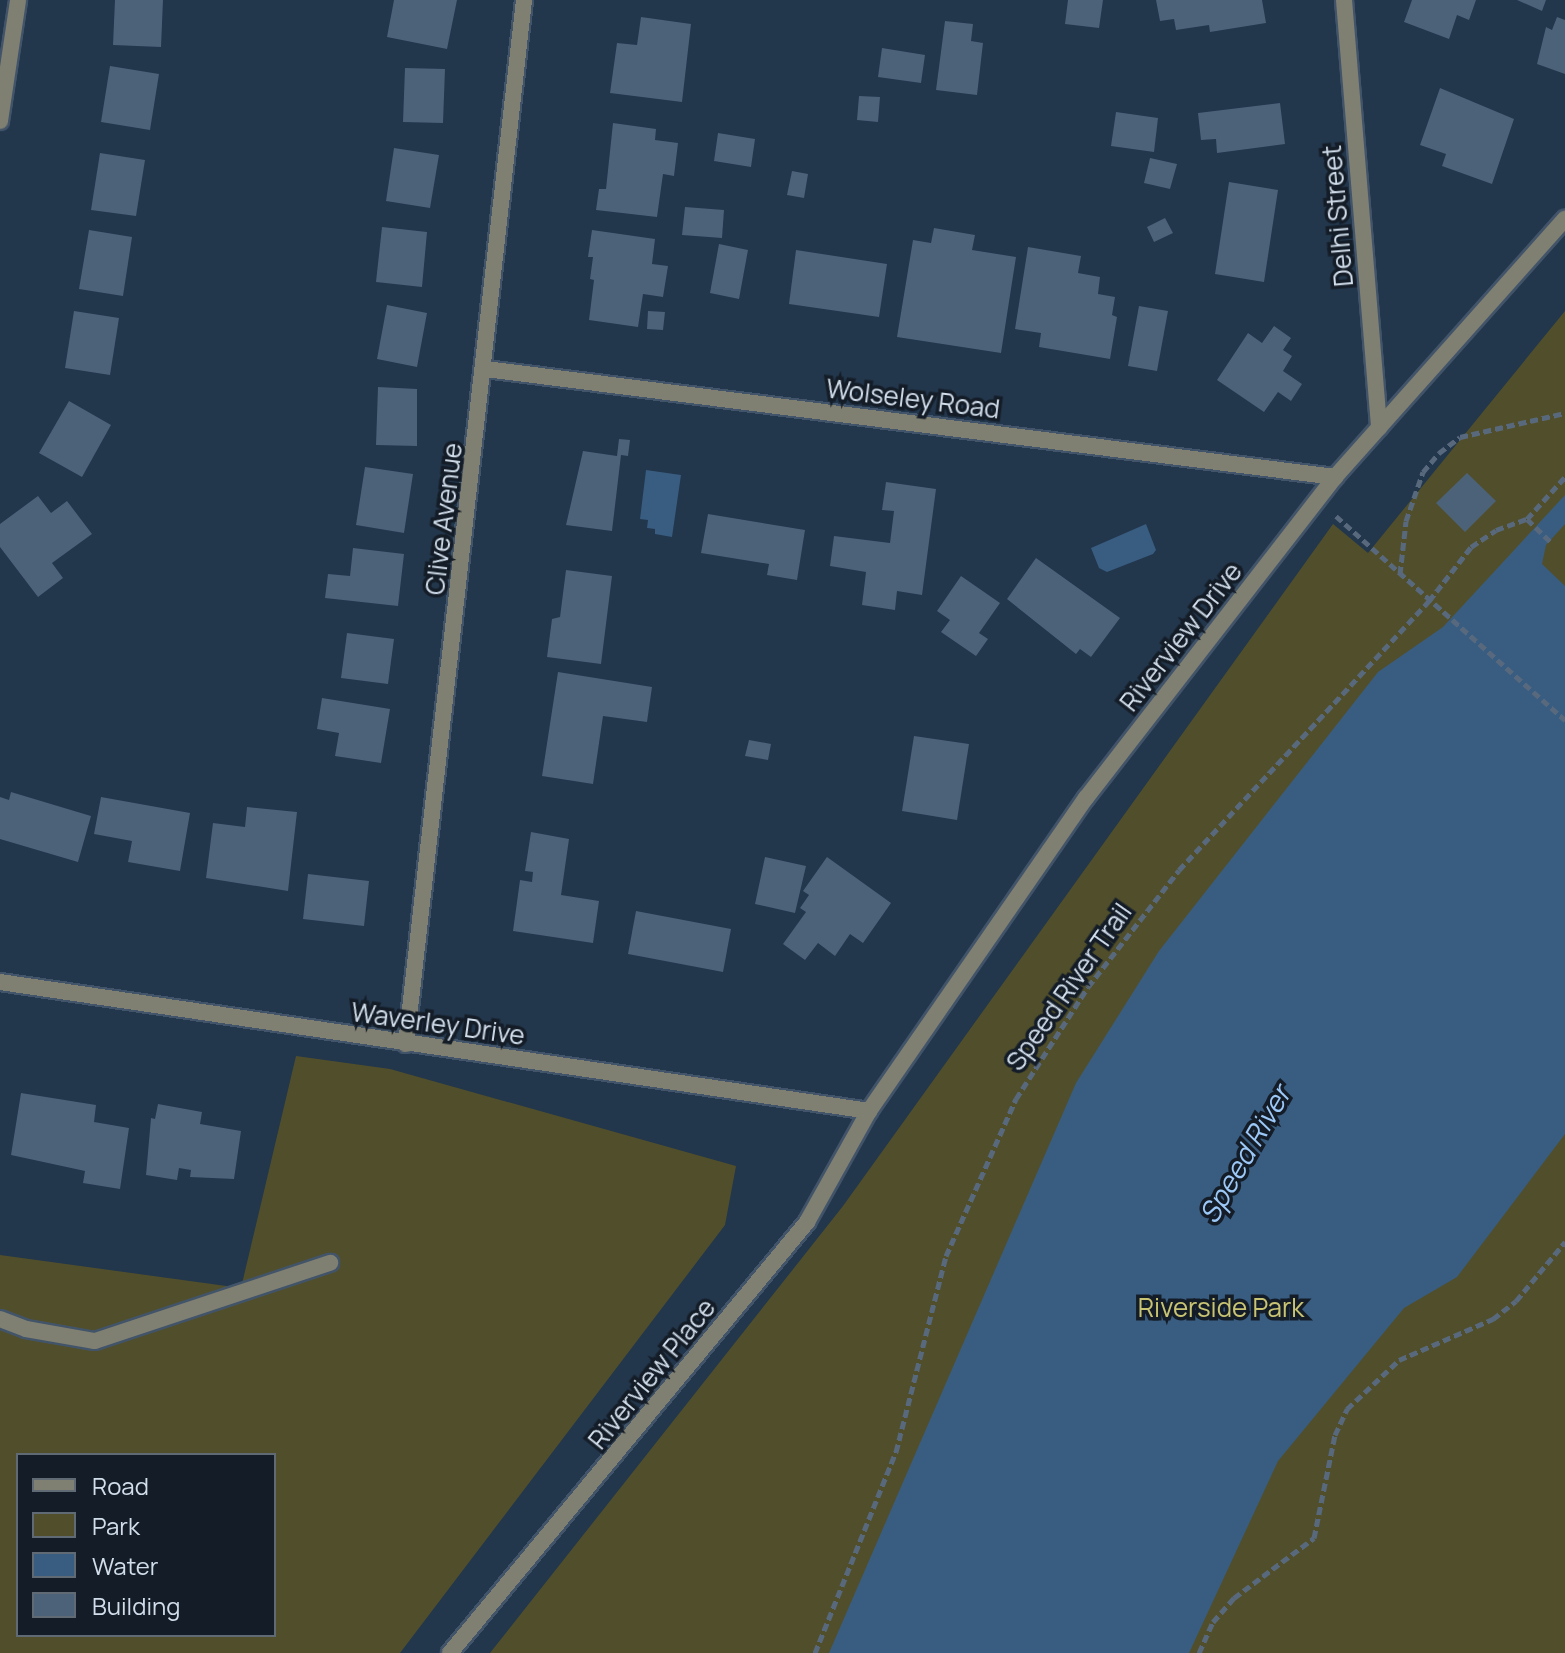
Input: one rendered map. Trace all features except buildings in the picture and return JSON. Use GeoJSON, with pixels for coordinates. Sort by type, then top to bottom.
{"type":"FeatureCollection","features":[{"type":"Feature","properties":{"kind":"street"},"geometry":{"type":"LineString","coordinates":[[0,121],[18,0]]}},
{"type":"Feature","properties":{"kind":"street","name":"Clive Avenue"},"geometry":{"type":"LineString","coordinates":[[406,1044],[486,369],[524,0]]}},
{"type":"Feature","properties":{"kind":"street","name":"Delhi Street"},"geometry":{"type":"LineString","coordinates":[[1344,0],[1379,428]]}},
{"type":"Feature","properties":{"kind":"street","name":"Riverview Drive"},"geometry":{"type":"LineString","coordinates":[[869,1111],[1086,798],[1335,477],[1565,219]]}},
{"type":"Feature","properties":{"kind":"street","name":"Wolseley Road"},"geometry":{"type":"LineString","coordinates":[[486,369],[1335,477]]}},
{"type":"Feature","properties":{"kind":"street","name":"Waverley Drive"},"geometry":{"type":"LineString","coordinates":[[0,982],[869,1111]]}},
{"type":"Feature","properties":{"kind":"street","name":"Riverview Place"},"geometry":{"type":"LineString","coordinates":[[450,1653],[807,1222],[869,1111]]}},
{"type":"Feature","properties":{"kind":"street"},"geometry":{"type":"LineString","coordinates":[[0,1319],[26,1329],[95,1341],[330,1263]]}},
{"type":"Feature","properties":{"kind":"path"},"geometry":{"type":"LineString","coordinates":[[1400,574],[1410,509],[1423,472],[1439,453],[1460,437],[1565,413]]}},
{"type":"Feature","properties":{"kind":"path","name":"Speed River Trail"},"geometry":{"type":"LineString","coordinates":[[815,1653],[896,1452],[946,1256],[1016,1099],[1088,987],[1179,870],[1429,601],[1471,547],[1496,530],[1527,519],[1565,477]]}},
{"type":"Feature","properties":{"kind":"path"},"geometry":{"type":"LineString","coordinates":[[1319,499],[1565,720]]}},
{"type":"Feature","properties":{"kind":"path"},"geometry":{"type":"LineString","coordinates":[[1527,519],[1551,542]]}},
{"type":"Feature","properties":{"kind":"path"},"geometry":{"type":"LineString","coordinates":[[1199,1653],[1213,1622],[1234,1598],[1314,1538],[1335,1435],[1347,1409],[1399,1360],[1493,1319],[1516,1301],[1565,1242]]}},
{"type":"Feature","properties":{"kind":"green space","name":"Riverside Park"},"geometry":{"type":"Polygon","coordinates":[[[1565,311],[1565,1653],[490,1653],[843,1206],[1333,524],[1368,553],[1565,311]]]}},
{"type":"Feature","properties":{"kind":"green space"},"geometry":{"type":"Polygon","coordinates":[[[296,1056],[390,1069],[736,1166],[725,1225],[400,1653],[0,1653],[0,1255],[241,1288],[296,1056]]]}},
{"type":"Feature","properties":{"kind":"water"},"geometry":{"type":"Polygon","coordinates":[[[646,470],[681,475],[672,537],[655,534],[655,529],[647,528],[648,520],[640,519],[646,470]]]}},
{"type":"Feature","properties":{"kind":"water","name":"Speed River"},"geometry":{"type":"Polygon","coordinates":[[[1565,495],[1565,524],[1546,545],[1542,564],[1565,586],[1565,1134],[1457,1277],[1404,1308],[1278,1461],[1189,1653],[829,1653],[1076,1083],[1159,951],[1378,672],[1443,627],[1565,495]]]}},
{"type":"Feature","properties":{"kind":"water"},"geometry":{"type":"Polygon","coordinates":[[[1146,524],[1156,550],[1153,554],[1107,572],[1099,568],[1091,548],[1146,524]]]}}]}
